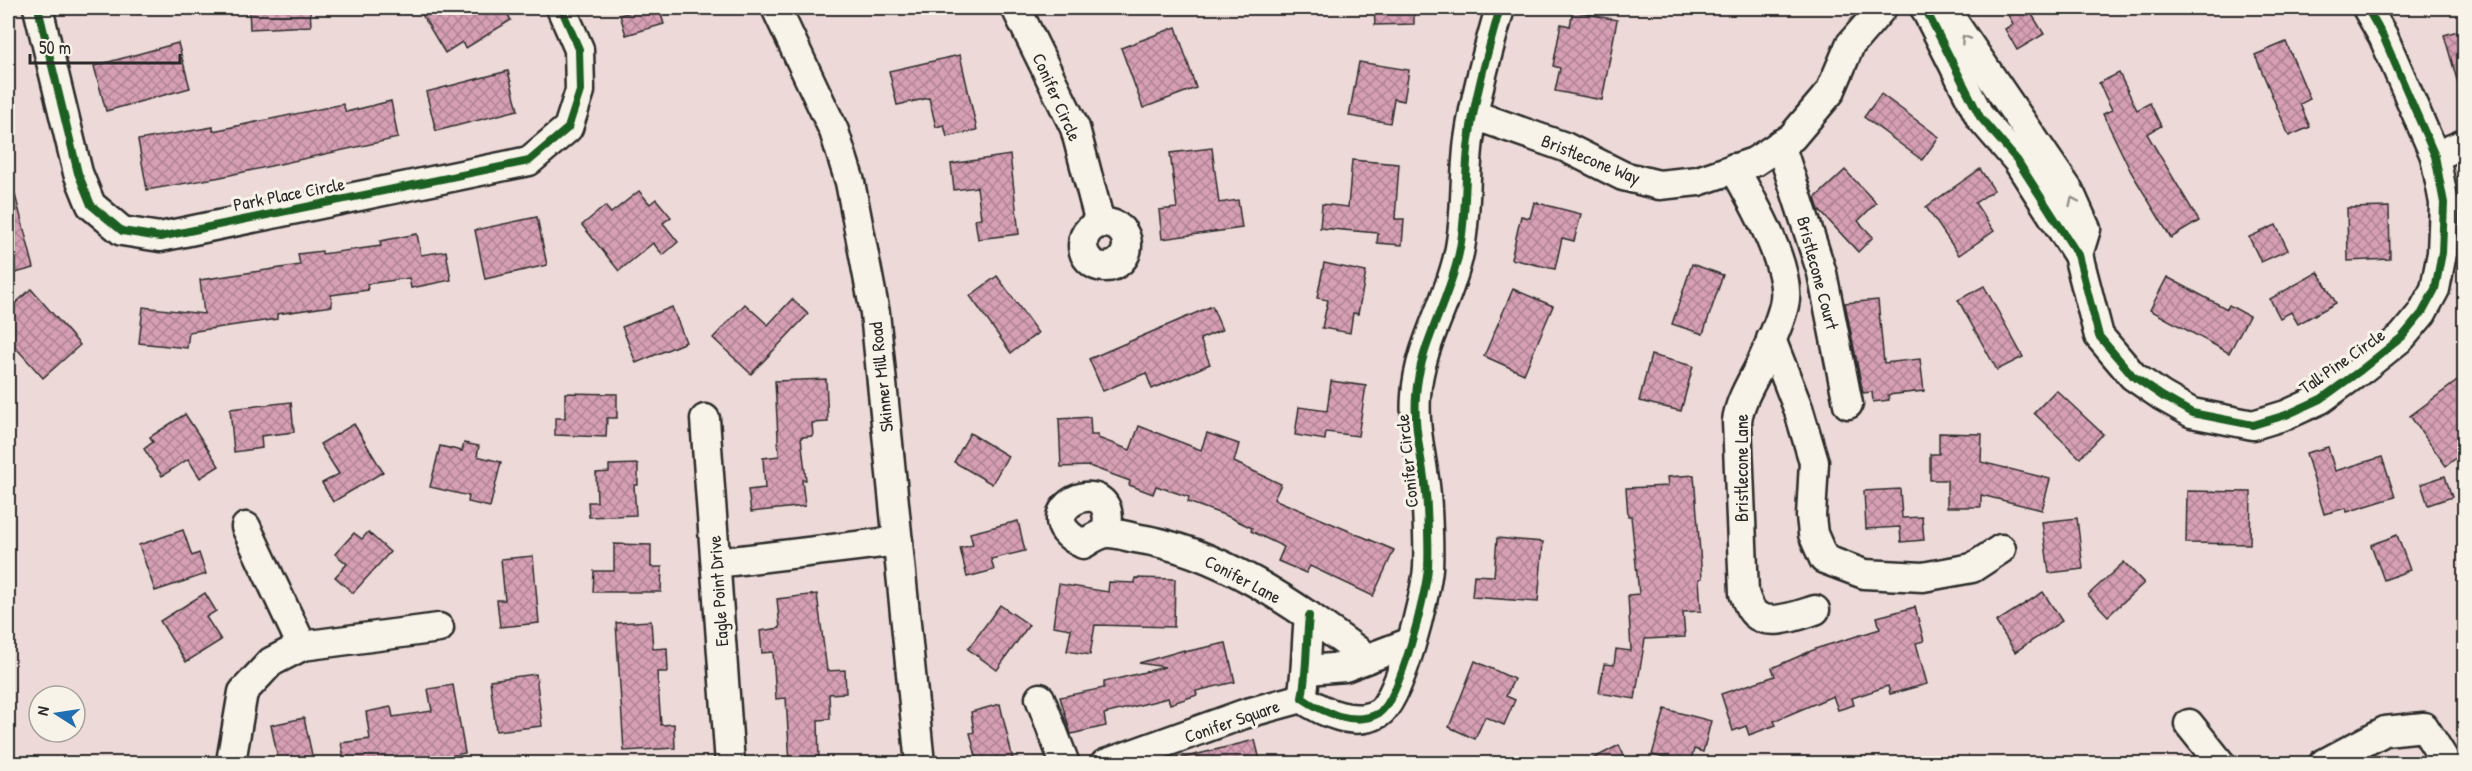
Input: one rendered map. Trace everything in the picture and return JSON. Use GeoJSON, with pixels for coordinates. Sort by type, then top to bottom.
{"type":"FeatureCollection","features":[{"type":"Feature","properties":{"kind":"street","name":"Park Place Circle"},"geometry":{"type":"LineString","coordinates":[[38,8],[78,173],[91,205],[122,231],[160,237],[528,161],[568,128],[580,91],[579,49],[561,8]]}},
{"type":"Feature","properties":{"kind":"street","name":"Skinner Mill Road"},"geometry":{"type":"LineString","coordinates":[[776,8],[834,131],[850,182],[875,313],[920,764]]}},
{"type":"Feature","properties":{"kind":"street","name":"Conifer Circle"},"geometry":{"type":"LineString","coordinates":[[1016,8],[1075,128],[1100,223]]}},
{"type":"Feature","properties":{"kind":"street","name":"Conifer Circle"},"geometry":{"type":"LineString","coordinates":[[1302,698],[1327,713],[1362,718],[1380,712],[1393,694],[1407,661],[1428,570],[1427,507],[1416,423],[1416,395],[1424,354],[1437,315],[1453,283],[1460,251],[1469,141],[1500,8]]}},
{"type":"Feature","properties":{"kind":"street","name":"Bristlecone Way"},"geometry":{"type":"LineString","coordinates":[[1474,115],[1565,147],[1623,176],[1659,185],[1698,181],[1754,162],[1792,137],[1830,92],[1850,45],[1882,8]]}},
{"type":"Feature","properties":{"kind":"street","name":"Tall Pine Circle"},"geometry":{"type":"LineString","coordinates":[[1925,8],[1980,117],[2017,160],[2078,255],[2099,336],[2133,376],[2192,413],[2253,425],[2286,415],[2321,399],[2402,337],[2422,313],[2435,289],[2442,253],[2444,203],[2435,156],[2383,36],[2367,8]]}},
{"type":"Feature","properties":{"kind":"street","name":"Tall Pine Circle"},"geometry":{"type":"LineString","coordinates":[[1944,8],[2069,191],[2086,229],[2078,255]]}},
{"type":"Feature","properties":{"kind":"street","name":"Bristlecone Court"},"geometry":{"type":"LineString","coordinates":[[1780,144],[1822,273],[1848,404]]}},
{"type":"Feature","properties":{"kind":"street"},"geometry":{"type":"LineString","coordinates":[[2435,156],[2464,144]]}},
{"type":"Feature","properties":{"kind":"street","name":"Bristlecone Lane"},"geometry":{"type":"LineString","coordinates":[[1734,168],[1761,219],[1783,271],[1785,304],[1739,410],[1737,421],[1744,593],[1755,614],[1762,618],[1782,619],[1815,609]]}},
{"type":"Feature","properties":{"kind":"street"},"geometry":{"type":"LineString","coordinates":[[1771,339],[1798,408],[1815,462],[1811,516],[1813,534],[1824,559],[1864,574],[1923,577],[1972,568],[2001,549]]}},
{"type":"Feature","properties":{"kind":"street","name":"Eagle Point Drive"},"geometry":{"type":"LineString","coordinates":[[705,419],[730,764]]}},
{"type":"Feature","properties":{"kind":"street"},"geometry":{"type":"LineString","coordinates":[[246,527],[302,646]]}},
{"type":"Feature","properties":{"kind":"street","name":"Conifer Lane"},"geometry":{"type":"LineString","coordinates":[[1106,533],[1154,540],[1187,550],[1264,587],[1366,657]]}},
{"type":"Feature","properties":{"kind":"street"},"geometry":{"type":"LineString","coordinates":[[716,562],[898,541]]}},
{"type":"Feature","properties":{"kind":"street"},"geometry":{"type":"LineString","coordinates":[[1302,698],[1307,670],[1305,650],[1309,616]]}},
{"type":"Feature","properties":{"kind":"street"},"geometry":{"type":"LineString","coordinates":[[234,764],[232,756],[243,692],[272,662],[302,646],[439,628]]}},
{"type":"Feature","properties":{"kind":"street"},"geometry":{"type":"LineString","coordinates":[[1307,670],[1345,667],[1366,657],[1411,642]]}},
{"type":"Feature","properties":{"kind":"street"},"geometry":{"type":"LineString","coordinates":[[1040,698],[1065,764]]}},
{"type":"Feature","properties":{"kind":"street","name":"Conifer Square"},"geometry":{"type":"LineString","coordinates":[[1106,764],[1164,754],[1244,714],[1302,698]]}},
{"type":"Feature","properties":{"kind":"street"},"geometry":{"type":"LineString","coordinates":[[2189,724],[2221,764]]}},
{"type":"Feature","properties":{"kind":"street"},"geometry":{"type":"LineString","coordinates":[[2323,764],[2370,753],[2385,731],[2424,727],[2447,764]]}},
{"type":"Feature","properties":{"kind":"building"},"geometry":{"type":"Polygon","coordinates":[[[249,8],[310,8],[311,26],[250,29],[249,8]]]}},
{"type":"Feature","properties":{"kind":"building"},"geometry":{"type":"Polygon","coordinates":[[[418,8],[504,8],[511,20],[466,48],[462,42],[445,53],[418,8]]]}},
{"type":"Feature","properties":{"kind":"building"},"geometry":{"type":"Polygon","coordinates":[[[636,8],[659,8],[664,24],[626,35],[620,15],[637,10],[636,8]]]}},
{"type":"Feature","properties":{"kind":"building"},"geometry":{"type":"Polygon","coordinates":[[[1374,8],[1414,8],[1414,24],[1375,25],[1374,8]]]}},
{"type":"Feature","properties":{"kind":"building"},"geometry":{"type":"Polygon","coordinates":[[[2004,8],[2028,8],[2044,34],[2017,50],[2005,29],[2013,24],[2004,8]]]}},
{"type":"Feature","properties":{"kind":"building"},"geometry":{"type":"Polygon","coordinates":[[[1573,11],[1617,20],[1602,100],[1555,91],[1560,68],[1553,66],[1561,24],[1570,26],[1573,11]]]}},
{"type":"Feature","properties":{"kind":"building"},"geometry":{"type":"Polygon","coordinates":[[[1176,27],[1196,88],[1143,108],[1121,48],[1176,27]]]}},
{"type":"Feature","properties":{"kind":"building"},"geometry":{"type":"Polygon","coordinates":[[[2464,29],[2464,89],[2460,90],[2444,35],[2464,29]]]}},
{"type":"Feature","properties":{"kind":"building"},"geometry":{"type":"Polygon","coordinates":[[[2286,42],[2310,99],[2300,104],[2310,127],[2289,136],[2255,55],[2286,42]]]}},
{"type":"Feature","properties":{"kind":"building"},"geometry":{"type":"Polygon","coordinates":[[[178,43],[190,88],[106,111],[94,66],[178,43]]]}},
{"type":"Feature","properties":{"kind":"building"},"geometry":{"type":"Polygon","coordinates":[[[960,55],[977,130],[947,137],[944,125],[936,127],[929,98],[897,105],[889,71],[960,55]]]}},
{"type":"Feature","properties":{"kind":"building"},"geometry":{"type":"Polygon","coordinates":[[[1359,62],[1409,70],[1404,101],[1394,99],[1390,123],[1349,116],[1359,62]]]}},
{"type":"Feature","properties":{"kind":"building"},"geometry":{"type":"Polygon","coordinates":[[[508,71],[518,110],[436,131],[426,92],[508,71]]]}},
{"type":"Feature","properties":{"kind":"building"},"geometry":{"type":"Polygon","coordinates":[[[2119,73],[2137,110],[2150,103],[2161,126],[2147,134],[2199,221],[2171,238],[2131,172],[2103,114],[2112,110],[2099,83],[2119,73]]]}},
{"type":"Feature","properties":{"kind":"building"},"geometry":{"type":"Polygon","coordinates":[[[1881,94],[1939,137],[1922,160],[1864,117],[1881,94]]]}},
{"type":"Feature","properties":{"kind":"building"},"geometry":{"type":"Polygon","coordinates":[[[391,101],[398,138],[221,177],[147,190],[138,140],[213,127],[213,131],[343,104],[346,112],[391,101]]]}},
{"type":"Feature","properties":{"kind":"building"},"geometry":{"type":"Polygon","coordinates":[[[1212,148],[1219,203],[1238,200],[1242,228],[1162,239],[1159,210],[1177,208],[1170,153],[1212,148]]]}},
{"type":"Feature","properties":{"kind":"building"},"geometry":{"type":"Polygon","coordinates":[[[1010,155],[1019,234],[978,239],[975,219],[981,218],[977,187],[954,190],[951,164],[1010,155]]]}},
{"type":"Feature","properties":{"kind":"building"},"geometry":{"type":"Polygon","coordinates":[[[1352,160],[1399,164],[1395,219],[1404,219],[1402,245],[1377,243],[1378,233],[1320,228],[1322,204],[1348,207],[1352,160]]]}},
{"type":"Feature","properties":{"kind":"building"},"geometry":{"type":"Polygon","coordinates":[[[1980,169],[1994,190],[1975,203],[1994,231],[1959,255],[1926,207],[1980,169]]]}},
{"type":"Feature","properties":{"kind":"building"},"geometry":{"type":"Polygon","coordinates":[[[1845,170],[1876,203],[1858,221],[1873,237],[1858,252],[1819,210],[1815,198],[1845,170]]]}},
{"type":"Feature","properties":{"kind":"building"},"geometry":{"type":"Polygon","coordinates":[[[13,187],[34,268],[8,275],[8,188],[13,187]]]}},
{"type":"Feature","properties":{"kind":"building"},"geometry":{"type":"Polygon","coordinates":[[[639,191],[650,204],[656,199],[671,217],[663,223],[678,242],[663,255],[653,243],[619,271],[582,225],[605,206],[611,213],[639,191]]]}},
{"type":"Feature","properties":{"kind":"building"},"geometry":{"type":"Polygon","coordinates":[[[1534,202],[1581,214],[1574,241],[1562,238],[1555,269],[1511,259],[1521,216],[1530,218],[1534,202]]]}},
{"type":"Feature","properties":{"kind":"building"},"geometry":{"type":"Polygon","coordinates":[[[2389,207],[2390,259],[2348,261],[2347,208],[2389,207]]]}},
{"type":"Feature","properties":{"kind":"building"},"geometry":{"type":"Polygon","coordinates":[[[537,217],[547,265],[485,279],[475,230],[537,217]]]}},
{"type":"Feature","properties":{"kind":"building"},"geometry":{"type":"Polygon","coordinates":[[[2276,225],[2288,250],[2261,262],[2249,237],[2276,225]]]}},
{"type":"Feature","properties":{"kind":"building"},"geometry":{"type":"Polygon","coordinates":[[[417,234],[421,255],[446,251],[451,280],[411,288],[409,278],[367,284],[368,290],[331,295],[332,306],[277,314],[277,319],[189,332],[187,348],[139,343],[143,307],[204,314],[200,280],[300,265],[298,254],[322,251],[322,254],[381,246],[380,241],[417,234]]]}},
{"type":"Feature","properties":{"kind":"building"},"geometry":{"type":"Polygon","coordinates":[[[1324,263],[1366,272],[1358,314],[1353,313],[1350,333],[1322,328],[1328,300],[1317,298],[1324,263]]]}},
{"type":"Feature","properties":{"kind":"building"},"geometry":{"type":"Polygon","coordinates":[[[1692,264],[1723,275],[1703,334],[1672,324],[1692,264]]]}},
{"type":"Feature","properties":{"kind":"building"},"geometry":{"type":"Polygon","coordinates":[[[2318,272],[2336,303],[2298,324],[2291,312],[2280,318],[2270,299],[2318,272]]]}},
{"type":"Feature","properties":{"kind":"building"},"geometry":{"type":"Polygon","coordinates":[[[997,276],[1038,333],[1011,353],[970,296],[997,276]]]}},
{"type":"Feature","properties":{"kind":"building"},"geometry":{"type":"Polygon","coordinates":[[[2167,277],[2227,309],[2229,305],[2249,316],[2229,353],[2150,310],[2167,277]]]}},
{"type":"Feature","properties":{"kind":"building"},"geometry":{"type":"Polygon","coordinates":[[[1984,286],[2023,357],[1997,370],[1958,300],[1984,286]]]}},
{"type":"Feature","properties":{"kind":"building"},"geometry":{"type":"Polygon","coordinates":[[[31,289],[80,345],[43,378],[8,339],[8,310],[31,289]]]}},
{"type":"Feature","properties":{"kind":"building"},"geometry":{"type":"Polygon","coordinates":[[[1513,289],[1553,306],[1524,374],[1484,356],[1513,289]]]}},
{"type":"Feature","properties":{"kind":"building"},"geometry":{"type":"Polygon","coordinates":[[[792,299],[808,314],[751,374],[713,338],[745,304],[768,325],[792,299]]]}},
{"type":"Feature","properties":{"kind":"building"},"geometry":{"type":"Polygon","coordinates":[[[1878,300],[1884,363],[1920,359],[1924,391],[1888,395],[1889,400],[1873,402],[1872,392],[1863,393],[1845,303],[1878,300]]]}},
{"type":"Feature","properties":{"kind":"building"},"geometry":{"type":"Polygon","coordinates":[[[1212,306],[1222,330],[1200,339],[1210,364],[1152,389],[1146,373],[1103,391],[1089,359],[1212,306]]]}},
{"type":"Feature","properties":{"kind":"building"},"geometry":{"type":"Polygon","coordinates":[[[672,307],[686,342],[636,363],[622,327],[672,307]]]}},
{"type":"Feature","properties":{"kind":"building"},"geometry":{"type":"Polygon","coordinates":[[[1651,355],[1693,366],[1681,411],[1639,401],[1651,355]]]}},
{"type":"Feature","properties":{"kind":"building"},"geometry":{"type":"Polygon","coordinates":[[[2464,376],[2464,452],[2446,466],[2410,416],[2464,376]]]}},
{"type":"Feature","properties":{"kind":"building"},"geometry":{"type":"Polygon","coordinates":[[[826,379],[828,422],[812,423],[813,436],[801,437],[806,480],[802,480],[805,506],[751,512],[748,490],[765,488],[763,458],[779,456],[775,381],[826,379]]]}},
{"type":"Feature","properties":{"kind":"building"},"geometry":{"type":"Polygon","coordinates":[[[1331,381],[1366,386],[1358,436],[1326,432],[1325,440],[1295,435],[1299,407],[1327,411],[1331,381]]]}},
{"type":"Feature","properties":{"kind":"building"},"geometry":{"type":"Polygon","coordinates":[[[2056,390],[2103,434],[2080,458],[2034,413],[2056,390]]]}},
{"type":"Feature","properties":{"kind":"building"},"geometry":{"type":"Polygon","coordinates":[[[565,393],[617,394],[617,418],[607,418],[606,437],[555,435],[555,418],[565,418],[565,393]]]}},
{"type":"Feature","properties":{"kind":"building"},"geometry":{"type":"Polygon","coordinates":[[[291,402],[294,432],[261,436],[262,448],[234,452],[230,409],[291,402]]]}},
{"type":"Feature","properties":{"kind":"building"},"geometry":{"type":"Polygon","coordinates":[[[185,414],[219,466],[200,478],[188,459],[162,476],[144,449],[153,442],[150,437],[185,414]]]}},
{"type":"Feature","properties":{"kind":"building"},"geometry":{"type":"Polygon","coordinates":[[[1090,417],[1091,435],[1098,435],[1098,438],[1130,450],[1139,426],[1201,450],[1207,433],[1239,444],[1234,462],[1281,484],[1274,499],[1394,550],[1373,596],[1310,566],[1306,573],[1278,561],[1284,547],[1227,516],[1188,502],[1189,497],[1156,486],[1153,494],[1129,485],[1130,481],[1089,466],[1061,467],[1059,419],[1090,417]]]}},
{"type":"Feature","properties":{"kind":"building"},"geometry":{"type":"Polygon","coordinates":[[[354,424],[383,472],[333,502],[322,483],[339,474],[320,444],[354,424]]]}},
{"type":"Feature","properties":{"kind":"building"},"geometry":{"type":"Polygon","coordinates":[[[970,433],[1008,456],[992,484],[954,462],[970,433]]]}},
{"type":"Feature","properties":{"kind":"building"},"geometry":{"type":"Polygon","coordinates":[[[1939,433],[1982,434],[1981,462],[2050,479],[2042,510],[1981,495],[1981,507],[1947,507],[1947,480],[1930,480],[1930,454],[1939,454],[1939,433]]]}},
{"type":"Feature","properties":{"kind":"building"},"geometry":{"type":"Polygon","coordinates":[[[464,443],[479,446],[477,456],[501,462],[490,507],[468,502],[469,496],[430,487],[440,446],[462,451],[464,443]]]}},
{"type":"Feature","properties":{"kind":"building"},"geometry":{"type":"Polygon","coordinates":[[[2328,447],[2335,471],[2382,457],[2395,497],[2347,512],[2346,508],[2324,514],[2306,453],[2328,447]]]}},
{"type":"Feature","properties":{"kind":"building"},"geometry":{"type":"Polygon","coordinates":[[[638,464],[638,485],[634,485],[636,515],[589,517],[588,502],[597,502],[596,473],[609,472],[609,465],[638,464]]]}},
{"type":"Feature","properties":{"kind":"building"},"geometry":{"type":"Polygon","coordinates":[[[1694,475],[1702,578],[1699,579],[1701,611],[1683,612],[1685,637],[1645,639],[1635,699],[1599,693],[1604,664],[1614,665],[1616,649],[1631,651],[1628,595],[1639,594],[1626,488],[1668,486],[1667,477],[1694,475]]]}},
{"type":"Feature","properties":{"kind":"building"},"geometry":{"type":"Polygon","coordinates":[[[2445,476],[2452,497],[2428,505],[2421,484],[2445,476]]]}},
{"type":"Feature","properties":{"kind":"building"},"geometry":{"type":"Polygon","coordinates":[[[1900,489],[1902,518],[1922,517],[1924,540],[1901,542],[1900,527],[1866,529],[1864,491],[1900,489]]]}},
{"type":"Feature","properties":{"kind":"building"},"geometry":{"type":"Polygon","coordinates":[[[2187,491],[2251,492],[2250,544],[2186,543],[2187,491]]]}},
{"type":"Feature","properties":{"kind":"building"},"geometry":{"type":"Polygon","coordinates":[[[2077,518],[2083,569],[2049,573],[2042,522],[2077,518]]]}},
{"type":"Feature","properties":{"kind":"building"},"geometry":{"type":"Polygon","coordinates":[[[1018,521],[1025,551],[991,559],[994,570],[967,577],[960,548],[973,545],[970,533],[1018,521]]]}},
{"type":"Feature","properties":{"kind":"building"},"geometry":{"type":"Polygon","coordinates":[[[183,530],[192,556],[199,553],[206,574],[155,591],[139,545],[183,530]]]}},
{"type":"Feature","properties":{"kind":"building"},"geometry":{"type":"Polygon","coordinates":[[[368,532],[390,552],[353,593],[335,577],[347,564],[335,554],[354,533],[362,539],[368,532]]]}},
{"type":"Feature","properties":{"kind":"building"},"geometry":{"type":"Polygon","coordinates":[[[2397,535],[2410,570],[2384,580],[2371,545],[2397,535]]]}},
{"type":"Feature","properties":{"kind":"building"},"geometry":{"type":"Polygon","coordinates":[[[1497,538],[1543,542],[1538,602],[1472,597],[1474,575],[1494,576],[1497,538]]]}},
{"type":"Feature","properties":{"kind":"building"},"geometry":{"type":"Polygon","coordinates":[[[614,544],[651,545],[651,567],[662,567],[661,592],[593,592],[594,571],[614,571],[614,544]]]}},
{"type":"Feature","properties":{"kind":"building"},"geometry":{"type":"Polygon","coordinates":[[[533,556],[539,623],[500,627],[497,600],[505,600],[501,559],[533,556]]]}},
{"type":"Feature","properties":{"kind":"building"},"geometry":{"type":"Polygon","coordinates":[[[2124,562],[2144,583],[2108,616],[2088,595],[2124,562]]]}},
{"type":"Feature","properties":{"kind":"building"},"geometry":{"type":"Polygon","coordinates":[[[1135,578],[1175,579],[1174,627],[1095,625],[1090,655],[1067,651],[1071,629],[1053,626],[1059,584],[1108,592],[1109,582],[1135,583],[1135,578]]]}},
{"type":"Feature","properties":{"kind":"building"},"geometry":{"type":"Polygon","coordinates":[[[2043,592],[2062,621],[2015,652],[1996,622],[2043,592]]]}},
{"type":"Feature","properties":{"kind":"building"},"geometry":{"type":"Polygon","coordinates":[[[205,593],[216,611],[206,617],[221,640],[186,662],[160,621],[205,593]]]}},
{"type":"Feature","properties":{"kind":"building"},"geometry":{"type":"Polygon","coordinates":[[[817,594],[827,671],[845,670],[846,693],[829,694],[830,719],[818,720],[819,764],[790,764],[786,698],[776,699],[773,652],[762,653],[760,631],[780,628],[777,599],[817,594]]]}},
{"type":"Feature","properties":{"kind":"building"},"geometry":{"type":"Polygon","coordinates":[[[1000,605],[1029,625],[997,670],[968,649],[1000,605]]]}},
{"type":"Feature","properties":{"kind":"building"},"geometry":{"type":"Polygon","coordinates":[[[1915,607],[1924,641],[1916,643],[1927,684],[1890,694],[1888,686],[1852,698],[1854,705],[1838,710],[1833,696],[1774,721],[1776,725],[1749,735],[1746,726],[1733,731],[1721,694],[1775,676],[1772,668],[1818,648],[1880,629],[1877,617],[1915,607]]]}},
{"type":"Feature","properties":{"kind":"building"},"geometry":{"type":"Polygon","coordinates":[[[651,621],[653,649],[667,648],[668,672],[657,672],[661,725],[674,724],[675,748],[624,751],[616,623],[651,621]]]}},
{"type":"Feature","properties":{"kind":"building"},"geometry":{"type":"Polygon","coordinates":[[[1226,643],[1235,682],[1196,691],[1197,695],[1170,704],[1168,698],[1104,714],[1106,726],[1071,734],[1060,697],[1104,688],[1104,682],[1165,667],[1139,663],[1184,650],[1184,652],[1226,643]]]}},
{"type":"Feature","properties":{"kind":"building"},"geometry":{"type":"Polygon","coordinates":[[[1475,661],[1514,679],[1506,696],[1515,700],[1504,725],[1485,717],[1475,739],[1449,727],[1475,661]]]}},
{"type":"Feature","properties":{"kind":"building"},"geometry":{"type":"Polygon","coordinates":[[[536,674],[542,726],[496,731],[490,680],[536,674]]]}},
{"type":"Feature","properties":{"kind":"building"},"geometry":{"type":"Polygon","coordinates":[[[453,685],[465,753],[411,764],[345,764],[341,743],[370,739],[366,712],[391,707],[393,717],[432,711],[428,689],[453,685]]]}},
{"type":"Feature","properties":{"kind":"building"},"geometry":{"type":"Polygon","coordinates":[[[1000,704],[1014,764],[978,764],[970,733],[974,732],[971,712],[1000,704]]]}},
{"type":"Feature","properties":{"kind":"building"},"geometry":{"type":"Polygon","coordinates":[[[1665,709],[1711,721],[1703,752],[1694,749],[1690,764],[1652,755],[1665,709]]]}},
{"type":"Feature","properties":{"kind":"building"},"geometry":{"type":"Polygon","coordinates":[[[304,718],[314,764],[279,764],[271,725],[304,718]]]}},
{"type":"Feature","properties":{"kind":"building"},"geometry":{"type":"Polygon","coordinates":[[[1255,740],[1261,764],[1183,764],[1182,758],[1255,740]]]}},
{"type":"Feature","properties":{"kind":"building"},"geometry":{"type":"Polygon","coordinates":[[[1619,745],[1628,764],[1583,764],[1619,745]]]}},
{"type":"Feature","properties":{"kind":"cycle path"},"geometry":{"type":"LineString","coordinates":[[38,8],[78,173],[91,205],[122,231],[160,237],[529,161],[568,128],[580,91],[579,49],[561,8]]}},
{"type":"Feature","properties":{"kind":"cycle path"},"geometry":{"type":"LineString","coordinates":[[1309,616],[1302,698],[1329,713],[1349,718],[1360,719],[1379,713],[1387,704],[1403,668],[1411,645],[1426,581],[1428,568],[1427,509],[1416,410],[1418,377],[1428,341],[1459,253],[1467,154],[1472,123],[1482,74],[1500,8]]}},
{"type":"Feature","properties":{"kind":"cycle path"},"geometry":{"type":"LineString","coordinates":[[1925,8],[1980,117],[2017,160],[2078,255],[2099,336],[2133,376],[2162,396],[2192,413],[2253,425],[2286,415],[2321,399],[2361,370],[2402,337],[2422,313],[2435,289],[2442,253],[2444,203],[2435,156],[2383,36],[2367,8]]}}]}
